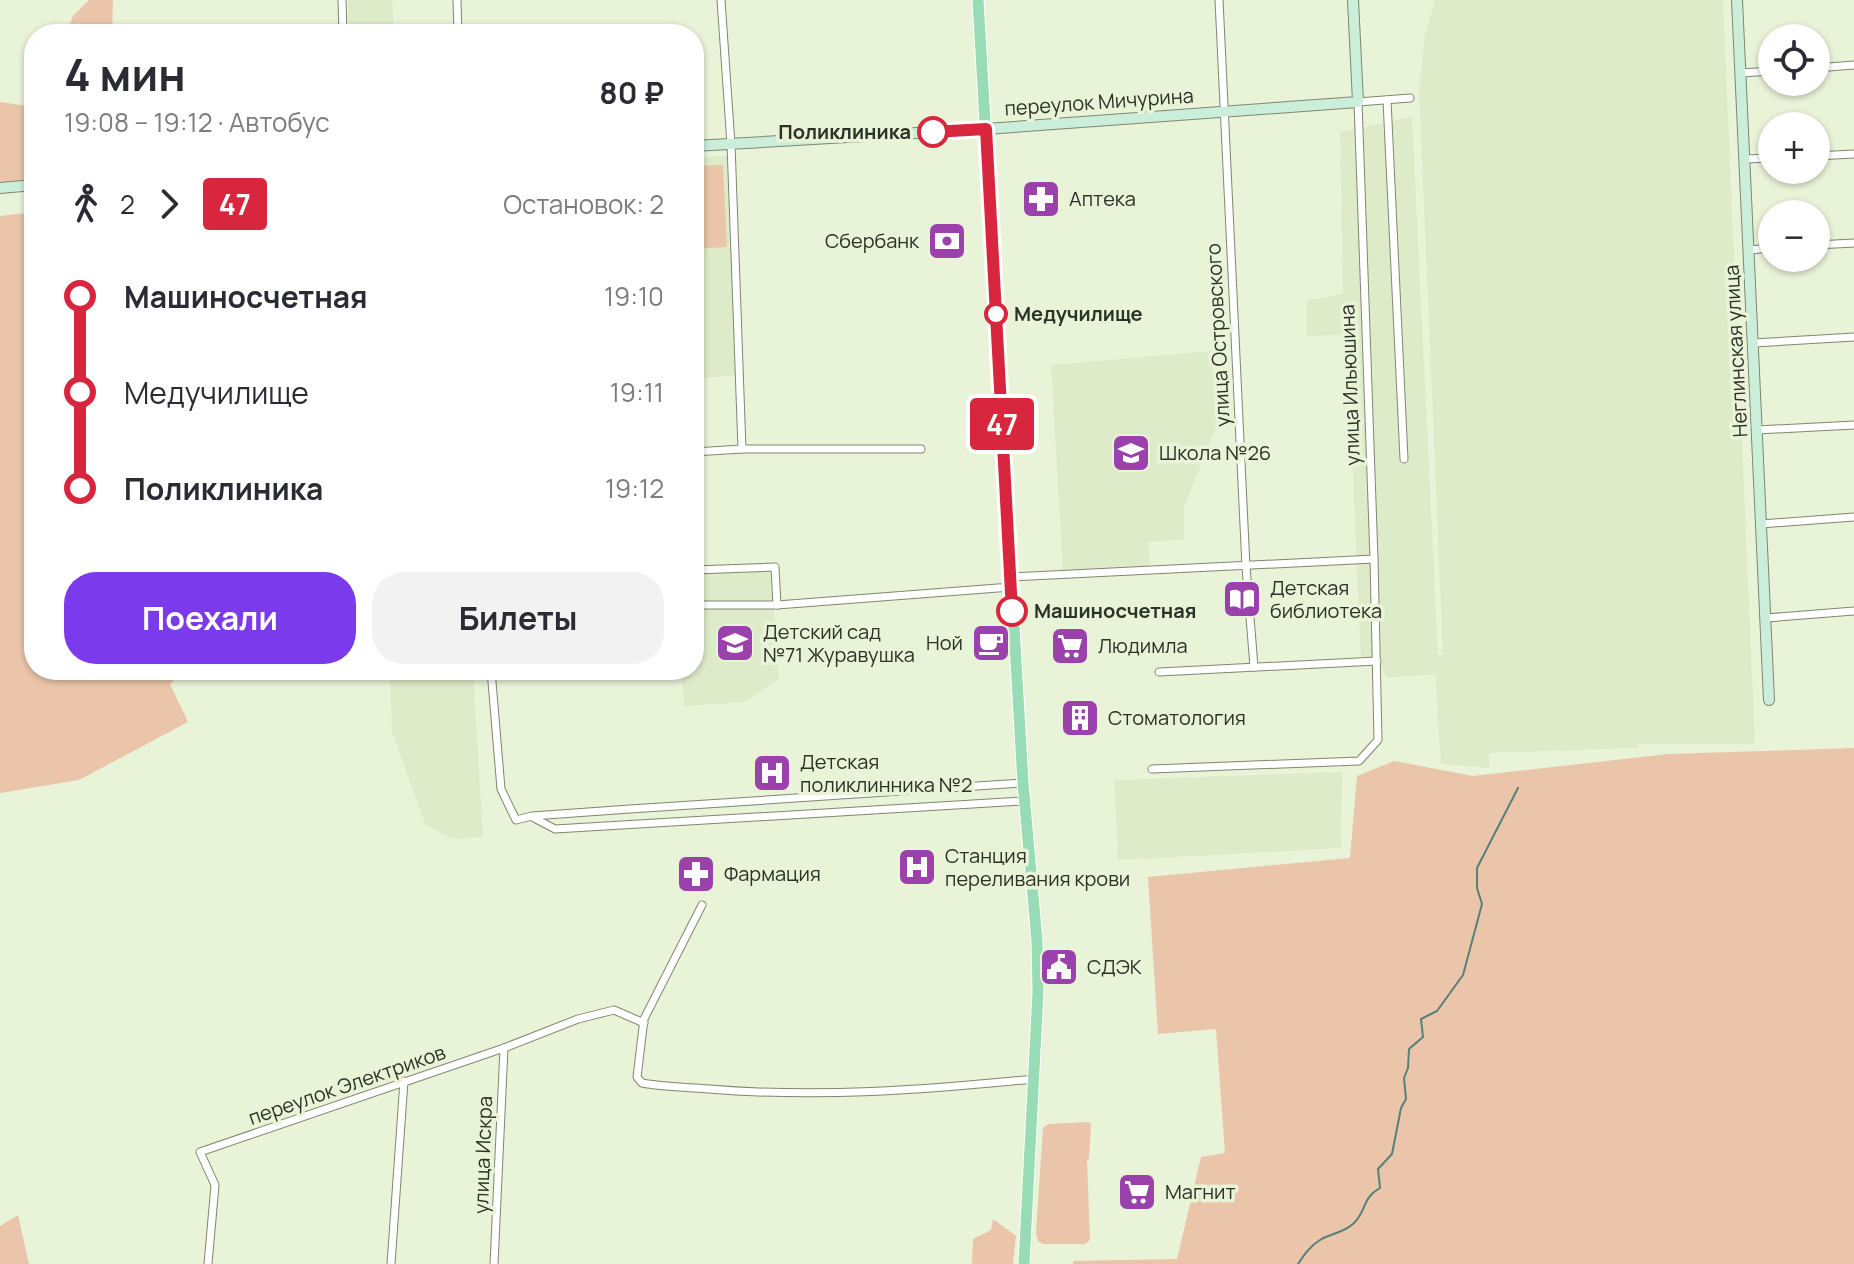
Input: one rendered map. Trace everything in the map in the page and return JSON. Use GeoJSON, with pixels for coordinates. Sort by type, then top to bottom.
{"type":"FeatureCollection","features":[{"type":"Feature","properties":{"kind":"main road"},"geometry":{"type":"LineString","coordinates":[[978,0],[1024,801],[1037,941],[1038,992],[1024,1264]]}},
{"type":"Feature","properties":{"kind":"street"},"geometry":{"type":"LineString","coordinates":[[342,0],[343,24]]}},
{"type":"Feature","properties":{"kind":"street"},"geometry":{"type":"LineString","coordinates":[[457,0],[458,24]]}},
{"type":"Feature","properties":{"kind":"street"},"geometry":{"type":"LineString","coordinates":[[721,0],[731,144],[742,449]]}},
{"type":"Feature","properties":{"kind":"street","name":"улица Островского"},"geometry":{"type":"LineString","coordinates":[[1219,0],[1246,567],[1254,667]]}},
{"type":"Feature","properties":{"kind":"street","name":"улица Ильюшина"},"geometry":{"type":"LineString","coordinates":[[1152,769],[1359,761],[1378,740],[1353,0]]}},
{"type":"Feature","properties":{"kind":"street","name":"Неглинская улица"},"geometry":{"type":"LineString","coordinates":[[1737,0],[1769,700]]}},
{"type":"Feature","properties":{"kind":"street"},"geometry":{"type":"LineString","coordinates":[[1830,67],[1854,65]]}},
{"type":"Feature","properties":{"kind":"street"},"geometry":{"type":"LineString","coordinates":[[1741,73],[1758,72]]}},
{"type":"Feature","properties":{"kind":"street","name":"переулок Мичурина"},"geometry":{"type":"LineString","coordinates":[[704,145],[986,129],[1410,98]]}},
{"type":"Feature","properties":{"kind":"street"},"geometry":{"type":"LineString","coordinates":[[1387,100],[1404,459]]}},
{"type":"Feature","properties":{"kind":"street"},"geometry":{"type":"LineString","coordinates":[[1830,155],[1854,154]]}},
{"type":"Feature","properties":{"kind":"street"},"geometry":{"type":"LineString","coordinates":[[1745,159],[1758,159]]}},
{"type":"Feature","properties":{"kind":"street"},"geometry":{"type":"LineString","coordinates":[[0,188],[24,186]]}},
{"type":"Feature","properties":{"kind":"street"},"geometry":{"type":"LineString","coordinates":[[1830,244],[1854,243]]}},
{"type":"Feature","properties":{"kind":"street"},"geometry":{"type":"LineString","coordinates":[[1749,250],[1758,249]]}},
{"type":"Feature","properties":{"kind":"street"},"geometry":{"type":"LineString","coordinates":[[1754,343],[1854,337]]}},
{"type":"Feature","properties":{"kind":"street"},"geometry":{"type":"LineString","coordinates":[[1757,430],[1854,425]]}},
{"type":"Feature","properties":{"kind":"street"},"geometry":{"type":"LineString","coordinates":[[704,451],[921,449]]}},
{"type":"Feature","properties":{"kind":"street"},"geometry":{"type":"LineString","coordinates":[[1761,524],[1854,517]]}},
{"type":"Feature","properties":{"kind":"street"},"geometry":{"type":"LineString","coordinates":[[704,605],[777,605],[1011,582],[1374,559]]}},
{"type":"Feature","properties":{"kind":"street"},"geometry":{"type":"LineString","coordinates":[[704,570],[775,567],[777,605]]}},
{"type":"Feature","properties":{"kind":"street"},"geometry":{"type":"LineString","coordinates":[[1766,618],[1854,611]]}},
{"type":"Feature","properties":{"kind":"street"},"geometry":{"type":"LineString","coordinates":[[1159,672],[1377,661]]}},
{"type":"Feature","properties":{"kind":"street"},"geometry":{"type":"LineString","coordinates":[[492,680],[501,789],[516,820],[532,816],[1023,783]]}},
{"type":"Feature","properties":{"kind":"street"},"geometry":{"type":"LineString","coordinates":[[532,816],[555,829],[1024,801]]}},
{"type":"Feature","properties":{"kind":"street"},"geometry":{"type":"LineString","coordinates":[[702,905],[644,1023],[637,1077],[642,1083],[747,1092],[852,1094],[1034,1079]]}},
{"type":"Feature","properties":{"kind":"street","name":"переулок Электриков"},"geometry":{"type":"LineString","coordinates":[[208,1264],[215,1185],[200,1152],[504,1048],[578,1019],[614,1010],[644,1023]]}},
{"type":"Feature","properties":{"kind":"street","name":"улица Искра"},"geometry":{"type":"LineString","coordinates":[[494,1264],[504,1048]]}},
{"type":"Feature","properties":{"kind":"street"},"geometry":{"type":"LineString","coordinates":[[391,1264],[404,1081]]}},
{"type":"Feature","properties":{"kind":"shaded area"},"geometry":{"type":"Polygon","coordinates":[[[89,0],[113,0],[112,24],[70,24],[73,16],[89,0]]]}},
{"type":"Feature","properties":{"kind":"shaded area"},"geometry":{"type":"Polygon","coordinates":[[[348,0],[392,0],[393,24],[349,24],[348,0]]]}},
{"type":"Feature","properties":{"kind":"shaded area"},"geometry":{"type":"Polygon","coordinates":[[[1435,0],[1723,0],[1755,744],[1638,744],[1638,748],[1489,753],[1489,768],[1441,764],[1435,674],[1387,678],[1378,661],[1361,663],[1347,334],[1307,337],[1307,300],[1343,294],[1340,132],[1412,117],[1438,654],[1443,655],[1419,90],[1425,35],[1435,0]]]}},
{"type":"Feature","properties":{"kind":"shaded area"},"geometry":{"type":"Polygon","coordinates":[[[0,102],[24,106],[24,183],[0,185],[0,102]]]}},
{"type":"Feature","properties":{"kind":"shaded area"},"geometry":{"type":"Polygon","coordinates":[[[727,156],[736,376],[704,378],[704,157],[727,156]]]}},
{"type":"Feature","properties":{"kind":"shaded area"},"geometry":{"type":"Polygon","coordinates":[[[723,165],[727,247],[704,248],[704,166],[723,165]]]}},
{"type":"Feature","properties":{"kind":"shaded area"},"geometry":{"type":"Polygon","coordinates":[[[24,213],[24,680],[174,680],[170,684],[188,722],[79,780],[0,793],[0,216],[24,213]]]}},
{"type":"Feature","properties":{"kind":"shaded area","name":"Школа №26"},"geometry":{"type":"Polygon","coordinates":[[[1212,351],[1217,425],[1184,507],[1184,539],[1149,542],[1150,568],[1063,572],[1051,365],[1212,351]]]}},
{"type":"Feature","properties":{"kind":"shaded area","name":"Детский сад №71 Журавушка"},"geometry":{"type":"Polygon","coordinates":[[[770,569],[779,678],[745,702],[684,706],[682,680],[704,680],[704,574],[770,569]]]}},
{"type":"Feature","properties":{"kind":"shaded area"},"geometry":{"type":"Polygon","coordinates":[[[390,680],[474,680],[483,837],[452,839],[425,824],[392,731],[390,680]]]}},
{"type":"Feature","properties":{"kind":"shaded area"},"geometry":{"type":"Polygon","coordinates":[[[1854,748],[1854,1264],[1073,1264],[1073,1261],[1177,1259],[1201,1157],[1225,1153],[1216,1029],[1158,1034],[1148,877],[1350,858],[1357,776],[1394,761],[1473,776],[1668,754],[1854,748]]]}},
{"type":"Feature","properties":{"kind":"shaded area"},"geometry":{"type":"Polygon","coordinates":[[[1342,772],[1341,848],[1118,860],[1114,780],[1342,772]]]}},
{"type":"Feature","properties":{"kind":"shaded area"},"geometry":{"type":"Polygon","coordinates":[[[1048,1124],[1091,1124],[1087,1160],[1090,1240],[1085,1244],[1043,1244],[1038,1241],[1036,1233],[1043,1128],[1048,1124]]]}},
{"type":"Feature","properties":{"kind":"shaded area"},"geometry":{"type":"Polygon","coordinates":[[[18,1215],[29,1264],[0,1264],[0,1226],[18,1215]]]}},
{"type":"Feature","properties":{"kind":"shaded area"},"geometry":{"type":"Polygon","coordinates":[[[993,1219],[1016,1236],[1013,1264],[972,1264],[973,1239],[991,1230],[993,1219]]]}},
{"type":"Feature","properties":{"kind":"waterway"},"geometry":{"type":"LineString","coordinates":[[1298,1264],[1316,1242],[1354,1223],[1367,1200],[1380,1188],[1378,1169],[1392,1154],[1401,1108],[1406,1099],[1404,1078],[1409,1049],[1423,1037],[1421,1019],[1437,1011],[1463,975],[1482,904],[1477,888],[1477,868],[1518,788]]}},
{"type":"Feature","properties":{"kind":"bus line","name":"47"},"geometry":{"type":"LineString","coordinates":[[933,132],[986,129],[1012,611]]}},
{"type":"Feature","properties":{"kind":"place","name":"Поликлиника"},"geometry":{"type":"Point","coordinates":[933,132]}},
{"type":"Feature","properties":{"kind":"place","name":"Аптека"},"geometry":{"type":"Point","coordinates":[1041,199]}},
{"type":"Feature","properties":{"kind":"place","name":"Сбербанк"},"geometry":{"type":"Point","coordinates":[947,241]}},
{"type":"Feature","properties":{"kind":"place","name":"Медучилище"},"geometry":{"type":"Point","coordinates":[996,314]}},
{"type":"Feature","properties":{"kind":"place","name":"Школа №26"},"geometry":{"type":"Point","coordinates":[1131,453]}},
{"type":"Feature","properties":{"kind":"place","name":"Детская библиотека"},"geometry":{"type":"Point","coordinates":[1242,599]}},
{"type":"Feature","properties":{"kind":"place","name":"Машиносчетная"},"geometry":{"type":"Point","coordinates":[1012,611]}},
{"type":"Feature","properties":{"kind":"place","name":"Детский сад №71 Журавушка"},"geometry":{"type":"Point","coordinates":[735,643]}},
{"type":"Feature","properties":{"kind":"place","name":"Ной"},"geometry":{"type":"Point","coordinates":[991,643]}},
{"type":"Feature","properties":{"kind":"place","name":"Людимла"},"geometry":{"type":"Point","coordinates":[1070,646]}},
{"type":"Feature","properties":{"kind":"place","name":"Стоматология"},"geometry":{"type":"Point","coordinates":[1080,718]}},
{"type":"Feature","properties":{"kind":"place","name":"Детская поликлинника №2"},"geometry":{"type":"Point","coordinates":[772,773]}},
{"type":"Feature","properties":{"kind":"place","name":"Станция переливания крови"},"geometry":{"type":"Point","coordinates":[917,867]}},
{"type":"Feature","properties":{"kind":"place","name":"Фармация"},"geometry":{"type":"Point","coordinates":[696,874]}},
{"type":"Feature","properties":{"kind":"place","name":"СДЭК"},"geometry":{"type":"Point","coordinates":[1059,967]}},
{"type":"Feature","properties":{"kind":"place","name":"Магнит"},"geometry":{"type":"Point","coordinates":[1137,1192]}}]}
